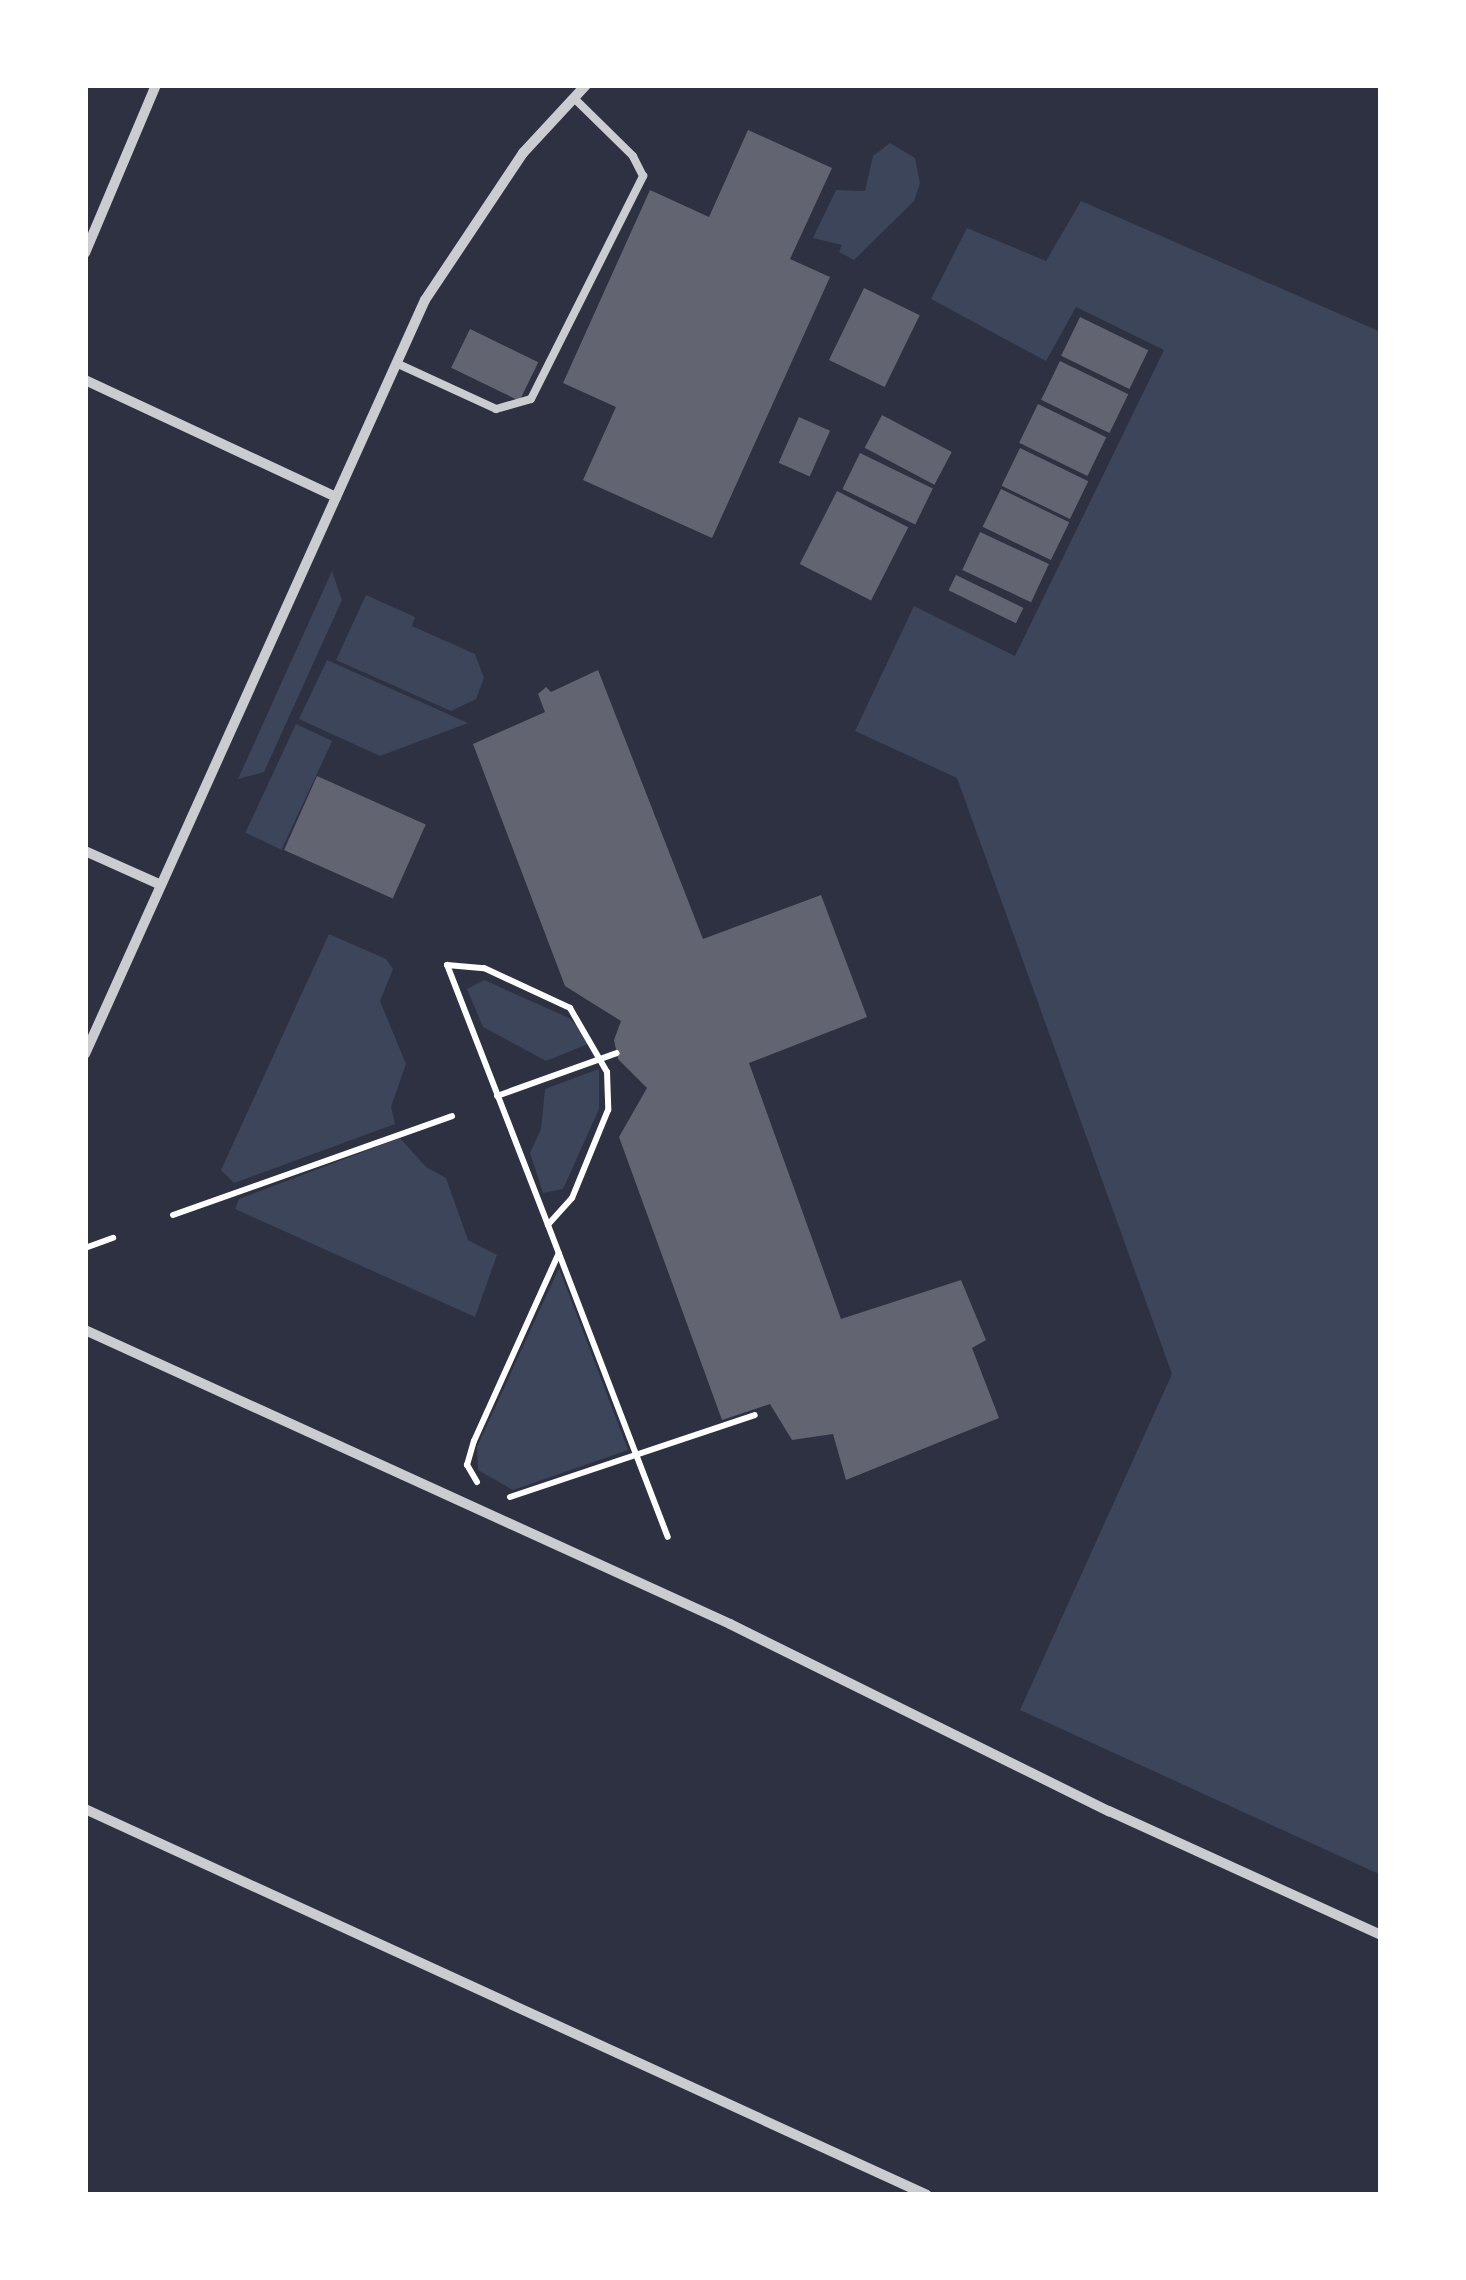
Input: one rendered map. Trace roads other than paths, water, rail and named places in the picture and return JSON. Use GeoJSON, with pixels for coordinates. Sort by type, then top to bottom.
{"type":"FeatureCollection","features":[{"type":"Feature","properties":{"kind":"street"},"geometry":{"type":"LineString","coordinates":[[85,254],[156,85]]}},
{"type":"Feature","properties":{"kind":"street"},"geometry":{"type":"LineString","coordinates":[[85,1054],[396,363],[467,228],[586,85]]}},
{"type":"Feature","properties":{"kind":"street"},"geometry":{"type":"LineString","coordinates":[[85,380],[336,497]]}},
{"type":"Feature","properties":{"kind":"street"},"geometry":{"type":"LineString","coordinates":[[85,852],[161,884]]}},
{"type":"Feature","properties":{"kind":"street"},"geometry":{"type":"LineString","coordinates":[[85,1330],[713,1616],[1381,1935]]}},
{"type":"Feature","properties":{"kind":"street"},"geometry":{"type":"LineString","coordinates":[[85,1809],[927,2195]]}},
{"type":"Feature","properties":{"kind":"lane"},"geometry":{"type":"LineString","coordinates":[[396,363],[496,409],[531,400],[642,176],[633,156],[574,98]]}}]}
